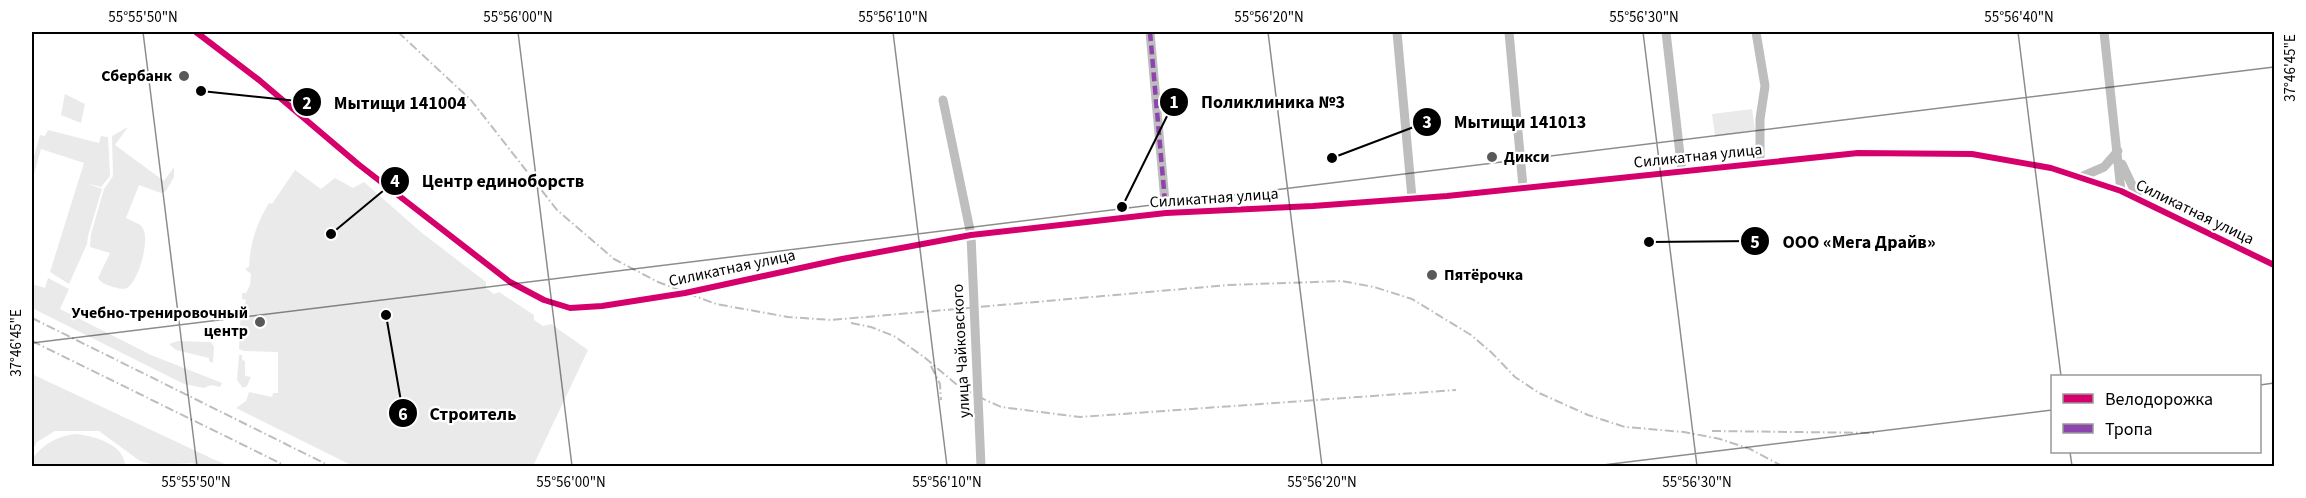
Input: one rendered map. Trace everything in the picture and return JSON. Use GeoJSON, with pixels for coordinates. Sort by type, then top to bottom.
{"type":"FeatureCollection","features":[{"type":"Feature","properties":{"kind":"street","name":"Силикатная улица"},"geometry":{"type":"LineString","coordinates":[[196,32],[259,80],[357,164],[510,282],[557,305],[570,308],[586,308],[653,298],[971,235],[1166,213],[1313,206],[1412,198],[1858,153],[1972,154],[2051,168],[2121,191],[2274,265]]}},
{"type":"Feature","properties":{"kind":"street"},"geometry":{"type":"LineString","coordinates":[[1150,32],[1166,213]]}},
{"type":"Feature","properties":{"kind":"street"},"geometry":{"type":"LineString","coordinates":[[1397,32],[1412,198]]}},
{"type":"Feature","properties":{"kind":"street"},"geometry":{"type":"LineString","coordinates":[[1509,32],[1523,187]]}},
{"type":"Feature","properties":{"kind":"street"},"geometry":{"type":"LineString","coordinates":[[1666,32],[1682,172]]}},
{"type":"Feature","properties":{"kind":"street"},"geometry":{"type":"LineString","coordinates":[[1756,32],[1765,86],[1760,119],[1760,163]]}},
{"type":"Feature","properties":{"kind":"street"},"geometry":{"type":"LineString","coordinates":[[2104,32],[2121,191]]}},
{"type":"Feature","properties":{"kind":"street","name":"улица Чайковского"},"geometry":{"type":"LineString","coordinates":[[943,100],[971,235],[981,466]]}},
{"type":"Feature","properties":{"kind":"street"},"geometry":{"type":"LineString","coordinates":[[2081,177],[2104,167],[2118,154]]}},
{"type":"Feature","properties":{"kind":"street"},"geometry":{"type":"LineString","coordinates":[[2118,154],[2139,200]]}},
{"type":"Feature","properties":{"kind":"shaded area"},"geometry":{"type":"Polygon","coordinates":[[[65,94],[85,104],[81,123],[61,115],[65,94]]]}},
{"type":"Feature","properties":{"kind":"shaded area"},"geometry":{"type":"Polygon","coordinates":[[[1752,109],[1755,130],[1715,136],[1712,114],[1752,109]]]}},
{"type":"Feature","properties":{"kind":"shaded area"},"geometry":{"type":"Polygon","coordinates":[[[128,127],[115,145],[164,181],[174,167],[174,177],[166,191],[161,193],[139,185],[126,218],[142,227],[145,240],[144,249],[136,277],[127,288],[122,289],[101,282],[98,278],[110,253],[90,247],[91,234],[104,189],[113,176],[112,136],[128,127]]]}},
{"type":"Feature","properties":{"kind":"shaded area"},"geometry":{"type":"Polygon","coordinates":[[[48,130],[99,143],[101,136],[108,137],[110,176],[101,187],[86,183],[102,189],[87,244],[69,284],[50,272],[84,163],[41,149],[32,181],[32,163],[40,135],[45,136],[48,130]]]}},
{"type":"Feature","properties":{"kind":"shaded area"},"geometry":{"type":"Polygon","coordinates":[[[295,170],[321,189],[335,178],[353,188],[364,182],[422,233],[486,282],[486,288],[494,294],[499,292],[534,315],[534,320],[543,326],[551,324],[588,350],[533,466],[353,466],[236,408],[246,401],[249,392],[272,397],[273,393],[278,393],[278,352],[239,349],[241,308],[245,305],[246,300],[242,299],[242,293],[246,293],[250,285],[251,274],[245,269],[249,267],[252,242],[257,226],[269,203],[272,204],[295,170]]]}},
{"type":"Feature","properties":{"kind":"shaded area"},"geometry":{"type":"Polygon","coordinates":[[[48,278],[69,289],[60,309],[151,355],[222,383],[220,387],[211,385],[204,388],[184,384],[32,308],[32,284],[45,288],[48,278]]]}},
{"type":"Feature","properties":{"kind":"shaded area"},"geometry":{"type":"Polygon","coordinates":[[[178,341],[210,342],[214,346],[213,363],[209,361],[209,358],[176,350],[169,344],[178,341]]]}},
{"type":"Feature","properties":{"kind":"shaded area"},"geometry":{"type":"Polygon","coordinates":[[[239,355],[242,355],[242,360],[245,361],[245,376],[251,377],[247,386],[243,388],[237,380],[239,355]]]}},
{"type":"Feature","properties":{"kind":"shaded area"},"geometry":{"type":"Polygon","coordinates":[[[32,374],[230,466],[195,466],[193,463],[155,465],[140,461],[99,431],[55,431],[37,442],[32,451],[32,374]]]}},
{"type":"Feature","properties":{"kind":"shaded area"},"geometry":{"type":"Polygon","coordinates":[[[74,434],[90,436],[114,446],[124,458],[125,466],[32,466],[32,459],[45,445],[61,437],[74,434]]]}},
{"type":"Feature","properties":{"kind":"railway"},"geometry":{"type":"LineString","coordinates":[[398,32],[471,100],[557,210],[614,259],[658,282],[716,304],[788,317],[831,320],[1228,285],[1342,281],[1374,287],[1412,299],[1471,335],[1515,377],[1539,393],[1588,415],[1625,427],[1684,432],[1720,439],[1750,449],[1782,466]]}},
{"type":"Feature","properties":{"kind":"railway"},"geometry":{"type":"LineString","coordinates":[[32,318],[330,466]]}},
{"type":"Feature","properties":{"kind":"railway"},"geometry":{"type":"LineString","coordinates":[[851,323],[871,327],[894,336],[956,384],[1001,407],[1080,417],[1456,390]]}},
{"type":"Feature","properties":{"kind":"railway"},"geometry":{"type":"LineString","coordinates":[[32,341],[286,466]]}},
{"type":"Feature","properties":{"kind":"railway"},"geometry":{"type":"LineString","coordinates":[[931,366],[940,384],[941,400]]}},
{"type":"Feature","properties":{"kind":"railway"},"geometry":{"type":"LineString","coordinates":[[1712,431],[1877,433]]}},
{"type":"Feature","properties":{"kind":"marked path"},"geometry":{"type":"LineString","coordinates":[[1150,32],[1166,213]]}},
{"type":"Feature","properties":{"kind":"cycle path"},"geometry":{"type":"LineString","coordinates":[[196,32],[259,80],[358,164],[510,282],[544,300],[570,308],[602,306],[685,293],[842,259],[971,235],[1166,213],[1313,206],[1447,196],[1858,153],[1972,154],[2051,168],[2121,191],[2274,265]]}},
{"type":"Feature","properties":{"kind":"place","name":"Сбербанк"},"geometry":{"type":"Point","coordinates":[184,76]}},
{"type":"Feature","properties":{"kind":"place","name":"Мытищи 141004"},"geometry":{"type":"Point","coordinates":[201,91]}},
{"type":"Feature","properties":{"kind":"place","name":"Дикси"},"geometry":{"type":"Point","coordinates":[1492,157]}},
{"type":"Feature","properties":{"kind":"place","name":"Мытищи 141013"},"geometry":{"type":"Point","coordinates":[1332,158]}},
{"type":"Feature","properties":{"kind":"place","name":"Поликлиника №3"},"geometry":{"type":"Point","coordinates":[1122,207]}},
{"type":"Feature","properties":{"kind":"place","name":"Центр единоборств"},"geometry":{"type":"Point","coordinates":[331,234]}},
{"type":"Feature","properties":{"kind":"place","name":"ООО «Мега Драйв»"},"geometry":{"type":"Point","coordinates":[1649,242]}},
{"type":"Feature","properties":{"kind":"place","name":"Пятёрочка"},"geometry":{"type":"Point","coordinates":[1432,275]}},
{"type":"Feature","properties":{"kind":"place","name":"Строитель"},"geometry":{"type":"Point","coordinates":[386,315]}},
{"type":"Feature","properties":{"kind":"place","name":"Учебно-тренировочный центр"},"geometry":{"type":"Point","coordinates":[260,322]}}]}
